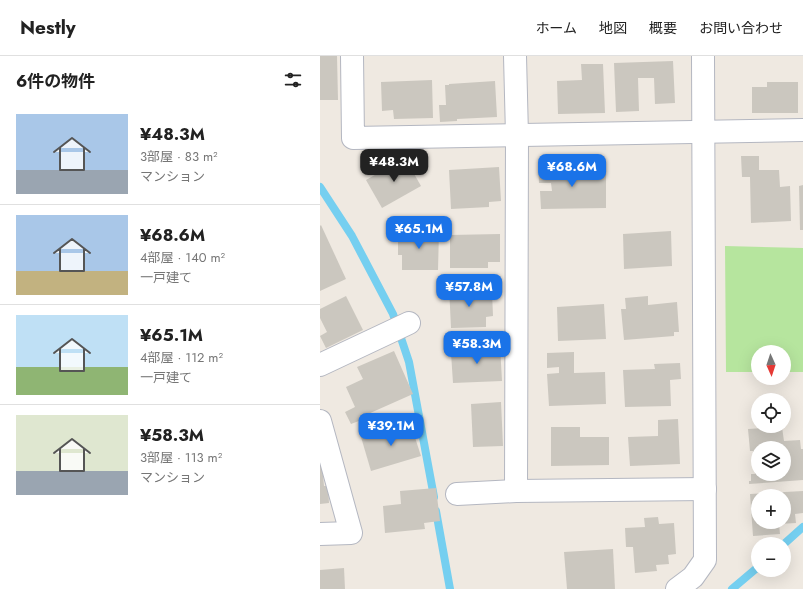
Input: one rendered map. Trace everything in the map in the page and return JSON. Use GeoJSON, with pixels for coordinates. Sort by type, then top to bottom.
{"type":"FeatureCollection","features":[{"type":"Feature","properties":{"kind":"street"},"geometry":{"type":"LineString","coordinates":[[352,56],[354,138],[803,130]]}},
{"type":"Feature","properties":{"kind":"street"},"geometry":{"type":"LineString","coordinates":[[515,56],[517,135],[516,491]]}},
{"type":"Feature","properties":{"kind":"street"},"geometry":{"type":"LineString","coordinates":[[677,589],[693,577],[705,560],[703,56]]}},
{"type":"Feature","properties":{"kind":"street"},"geometry":{"type":"LineString","coordinates":[[320,365],[409,323]]}},
{"type":"Feature","properties":{"kind":"street"},"geometry":{"type":"LineString","coordinates":[[320,421],[351,533],[320,534]]}},
{"type":"Feature","properties":{"kind":"street"},"geometry":{"type":"LineString","coordinates":[[457,494],[516,491],[705,489]]}},
{"type":"Feature","properties":{"kind":"green space"},"geometry":{"type":"Polygon","coordinates":[[[725,246],[803,248],[803,372],[791,372],[791,345],[751,345],[751,372],[726,372],[725,246]]]}},
{"type":"Feature","properties":{"kind":"building"},"geometry":{"type":"Polygon","coordinates":[[[320,56],[337,56],[338,100],[320,100],[320,56]]]}},
{"type":"Feature","properties":{"kind":"building"},"geometry":{"type":"Polygon","coordinates":[[[673,61],[675,103],[655,104],[654,78],[638,78],[639,111],[616,112],[614,63],[673,61]]]}},
{"type":"Feature","properties":{"kind":"building"},"geometry":{"type":"Polygon","coordinates":[[[581,64],[603,64],[605,113],[558,114],[557,81],[582,80],[581,64]]]}},
{"type":"Feature","properties":{"kind":"building"},"geometry":{"type":"Polygon","coordinates":[[[432,80],[433,118],[394,119],[393,110],[382,111],[381,82],[432,80]]]}},
{"type":"Feature","properties":{"kind":"building"},"geometry":{"type":"Polygon","coordinates":[[[495,81],[497,117],[457,119],[457,121],[440,122],[439,105],[446,105],[445,85],[495,81]]]}},
{"type":"Feature","properties":{"kind":"building"},"geometry":{"type":"Polygon","coordinates":[[[767,82],[798,82],[798,113],[752,113],[752,87],[767,87],[767,82]]]}},
{"type":"Feature","properties":{"kind":"building"},"geometry":{"type":"Polygon","coordinates":[[[741,156],[759,156],[759,170],[779,170],[780,187],[790,186],[791,221],[751,223],[750,177],[742,177],[741,156]]]}},
{"type":"Feature","properties":{"kind":"building"},"geometry":{"type":"Polygon","coordinates":[[[405,158],[421,186],[382,208],[366,180],[405,158]]]}},
{"type":"Feature","properties":{"kind":"building"},"geometry":{"type":"Polygon","coordinates":[[[538,162],[562,162],[562,172],[606,172],[606,208],[541,209],[540,191],[552,191],[551,183],[539,183],[538,162]]]}},
{"type":"Feature","properties":{"kind":"building"},"geometry":{"type":"Polygon","coordinates":[[[499,167],[501,201],[489,202],[489,207],[451,209],[449,170],[499,167]]]}},
{"type":"Feature","properties":{"kind":"building"},"geometry":{"type":"Polygon","coordinates":[[[803,185],[803,230],[800,230],[799,186],[803,185]]]}},
{"type":"Feature","properties":{"kind":"building"},"geometry":{"type":"Polygon","coordinates":[[[321,225],[346,279],[320,291],[320,226],[321,225]]]}},
{"type":"Feature","properties":{"kind":"building"},"geometry":{"type":"Polygon","coordinates":[[[671,231],[672,266],[624,269],[623,234],[671,231]]]}},
{"type":"Feature","properties":{"kind":"building"},"geometry":{"type":"Polygon","coordinates":[[[398,232],[439,232],[438,270],[402,270],[402,255],[398,255],[398,232]]]}},
{"type":"Feature","properties":{"kind":"building"},"geometry":{"type":"Polygon","coordinates":[[[500,234],[500,262],[488,262],[488,268],[450,268],[450,235],[500,234]]]}},
{"type":"Feature","properties":{"kind":"building"},"geometry":{"type":"Polygon","coordinates":[[[449,286],[465,286],[465,293],[492,292],[493,316],[486,317],[486,327],[451,328],[449,286]]]}},
{"type":"Feature","properties":{"kind":"building"},"geometry":{"type":"Polygon","coordinates":[[[346,296],[363,330],[326,348],[320,336],[327,332],[320,318],[320,309],[346,296]]]}},
{"type":"Feature","properties":{"kind":"building"},"geometry":{"type":"Polygon","coordinates":[[[648,296],[648,305],[677,302],[679,332],[674,332],[674,336],[624,340],[621,309],[626,309],[625,298],[648,296]]]}},
{"type":"Feature","properties":{"kind":"building"},"geometry":{"type":"Polygon","coordinates":[[[604,304],[606,339],[558,341],[557,307],[604,304]]]}},
{"type":"Feature","properties":{"kind":"building"},"geometry":{"type":"Polygon","coordinates":[[[500,345],[502,381],[453,383],[451,353],[462,352],[461,347],[500,345]]]}},
{"type":"Feature","properties":{"kind":"building"},"geometry":{"type":"Polygon","coordinates":[[[394,351],[413,394],[368,414],[369,417],[351,424],[345,412],[355,407],[346,387],[363,379],[357,367],[394,351]]]}},
{"type":"Feature","properties":{"kind":"building"},"geometry":{"type":"Polygon","coordinates":[[[574,352],[574,373],[605,372],[606,404],[549,406],[547,374],[559,373],[559,367],[547,368],[547,353],[574,352]]]}},
{"type":"Feature","properties":{"kind":"building"},"geometry":{"type":"Polygon","coordinates":[[[680,363],[681,379],[670,380],[671,406],[625,407],[623,370],[655,369],[654,364],[680,363]]]}},
{"type":"Feature","properties":{"kind":"building"},"geometry":{"type":"Polygon","coordinates":[[[501,402],[503,446],[473,447],[471,404],[501,402]]]}},
{"type":"Feature","properties":{"kind":"building"},"geometry":{"type":"Polygon","coordinates":[[[678,419],[680,464],[630,466],[628,437],[658,436],[658,420],[678,419]]]}},
{"type":"Feature","properties":{"kind":"building"},"geometry":{"type":"Polygon","coordinates":[[[410,422],[421,456],[371,471],[361,437],[410,422]]]}},
{"type":"Feature","properties":{"kind":"building"},"geometry":{"type":"Polygon","coordinates":[[[551,427],[580,427],[580,437],[609,437],[609,465],[551,466],[551,427]]]}},
{"type":"Feature","properties":{"kind":"building"},"geometry":{"type":"Polygon","coordinates":[[[748,429],[751,429],[751,433],[783,433],[784,441],[751,441],[750,451],[748,429]]]}},
{"type":"Feature","properties":{"kind":"building"},"geometry":{"type":"Polygon","coordinates":[[[800,440],[801,449],[803,449],[803,480],[791,481],[791,441],[784,441],[800,440]]]}},
{"type":"Feature","properties":{"kind":"building"},"geometry":{"type":"Polygon","coordinates":[[[320,465],[322,465],[324,486],[328,486],[329,503],[320,504],[320,465]]]}},
{"type":"Feature","properties":{"kind":"building"},"geometry":{"type":"Polygon","coordinates":[[[749,481],[751,481],[790,481],[749,484],[749,481]]]}},
{"type":"Feature","properties":{"kind":"building"},"geometry":{"type":"Polygon","coordinates":[[[436,488],[440,521],[424,523],[425,529],[385,533],[383,506],[401,504],[400,491],[436,488]]]}},
{"type":"Feature","properties":{"kind":"building"},"geometry":{"type":"Polygon","coordinates":[[[803,491],[803,513],[795,514],[796,523],[791,523],[791,492],[803,491]]]}},
{"type":"Feature","properties":{"kind":"building"},"geometry":{"type":"Polygon","coordinates":[[[658,517],[659,524],[674,523],[676,554],[668,555],[669,564],[656,565],[657,571],[635,573],[633,547],[626,547],[625,528],[645,527],[644,518],[658,517]]]}},
{"type":"Feature","properties":{"kind":"building"},"geometry":{"type":"Polygon","coordinates":[[[752,529],[780,529],[780,534],[753,536],[752,529]]]}},
{"type":"Feature","properties":{"kind":"building"},"geometry":{"type":"Polygon","coordinates":[[[613,549],[615,589],[567,589],[564,552],[613,549]]]}},
{"type":"Feature","properties":{"kind":"building"},"geometry":{"type":"Polygon","coordinates":[[[344,568],[345,589],[320,589],[320,570],[344,568]]]}},
{"type":"Feature","properties":{"kind":"waterway"},"geometry":{"type":"LineString","coordinates":[[320,187],[352,236],[393,314],[409,362],[434,497]]}},
{"type":"Feature","properties":{"kind":"waterway"},"geometry":{"type":"LineString","coordinates":[[436,511],[450,589]]}},
{"type":"Feature","properties":{"kind":"waterway"},"geometry":{"type":"LineString","coordinates":[[791,538],[803,527]]}},
{"type":"Feature","properties":{"kind":"waterway"},"geometry":{"type":"LineString","coordinates":[[732,589],[751,573]]}}]}
